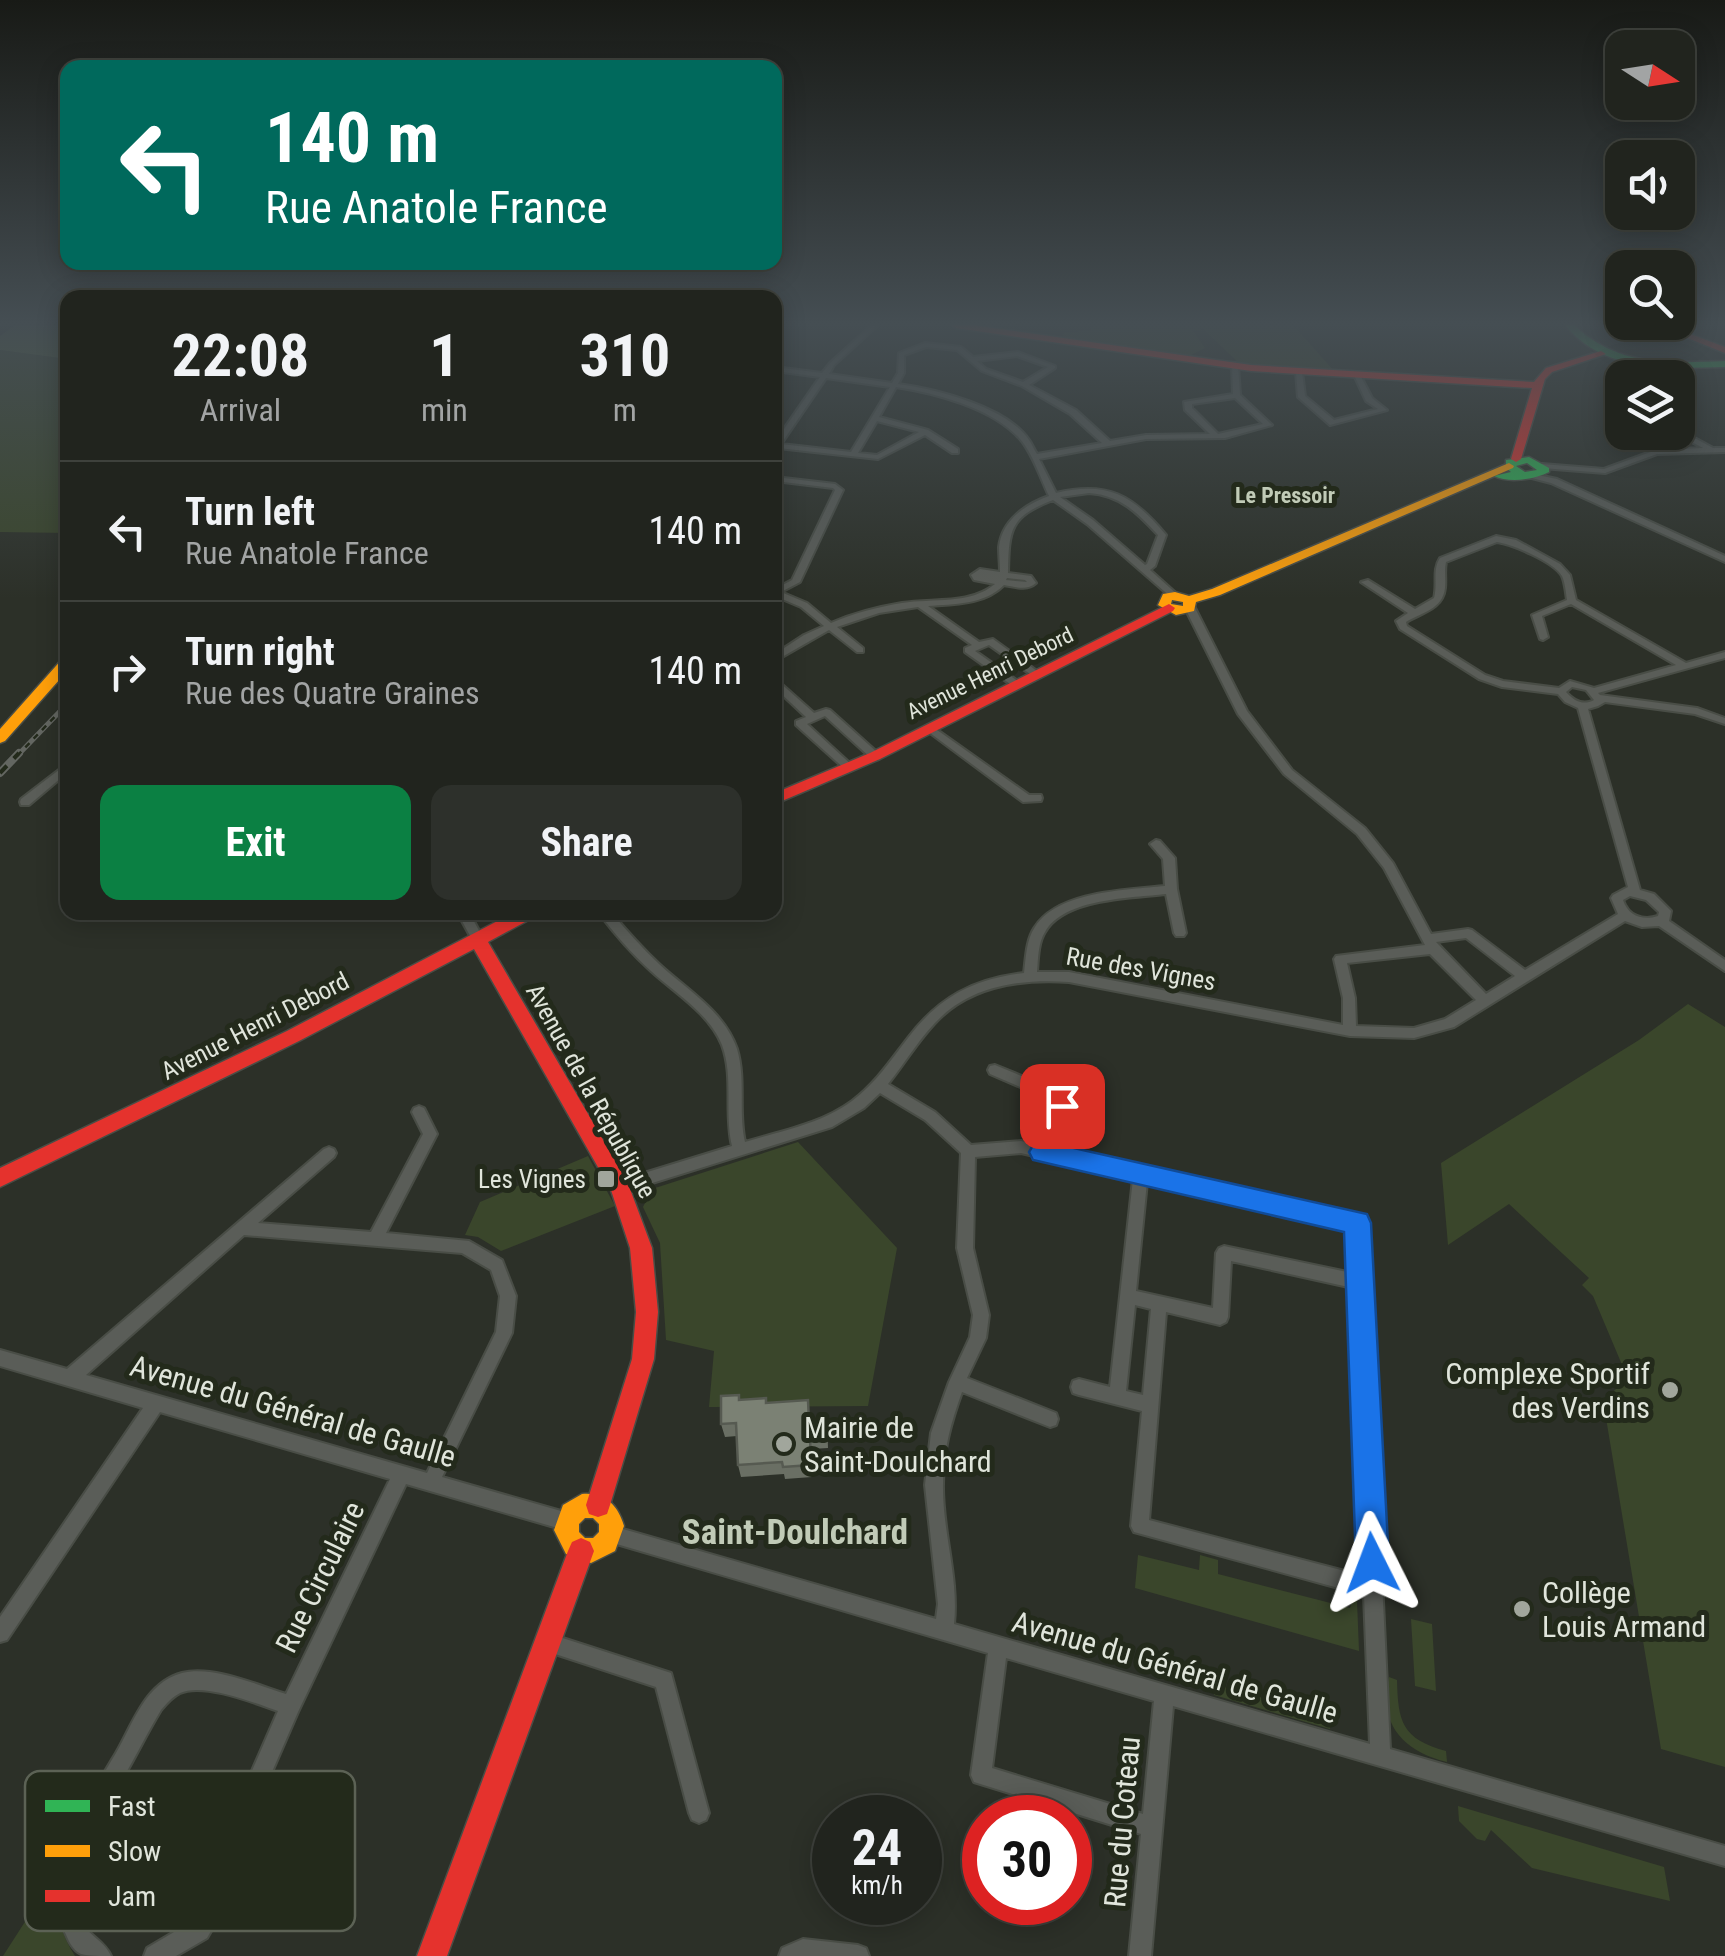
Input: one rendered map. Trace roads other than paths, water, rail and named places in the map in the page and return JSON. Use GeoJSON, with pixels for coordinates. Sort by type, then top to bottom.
{"type":"FeatureCollection","features":[{"type":"Feature","properties":{"kind":"street"},"geometry":{"type":"LineString","coordinates":[[782,438],[797,416]]}},
{"type":"Feature","properties":{"kind":"street"},"geometry":{"type":"LineString","coordinates":[[997,416],[1018,431],[1036,457],[1054,497],[1181,603],[1242,712],[1288,772],[1359,829],[1379,852],[1430,944],[1486,1002]]}},
{"type":"Feature","properties":{"kind":"street"},"geometry":{"type":"LineString","coordinates":[[1078,416],[1107,443]]}},
{"type":"Feature","properties":{"kind":"street"},"geometry":{"type":"LineString","coordinates":[[1197,416],[1217,436]]}},
{"type":"Feature","properties":{"kind":"street"},"geometry":{"type":"LineString","coordinates":[[1036,457],[1146,437],[1217,436],[1268,425],[1259,416]]}},
{"type":"Feature","properties":{"kind":"street"},"geometry":{"type":"LineString","coordinates":[[1326,416],[1333,422],[1357,416]]}},
{"type":"Feature","properties":{"kind":"street"},"geometry":{"type":"LineString","coordinates":[[1529,467],[1534,416]]}},
{"type":"Feature","properties":{"kind":"street"},"geometry":{"type":"LineString","coordinates":[[852,454],[874,418],[925,432],[956,451]]}},
{"type":"Feature","properties":{"kind":"street"},"geometry":{"type":"LineString","coordinates":[[782,448],[878,457],[925,432]]}},
{"type":"Feature","properties":{"kind":"street"},"geometry":{"type":"LineString","coordinates":[[1695,440],[1725,458]]}},
{"type":"Feature","properties":{"kind":"street"},"geometry":{"type":"LineString","coordinates":[[1529,467],[1610,471],[1656,452],[1725,450]]}},
{"type":"Feature","properties":{"kind":"street"},"geometry":{"type":"LineString","coordinates":[[1529,467],[1725,559]]}},
{"type":"Feature","properties":{"kind":"street","name":"Avenue Henri Debord"},"geometry":{"type":"LineString","coordinates":[[782,796],[875,756],[1181,603],[1489,478],[1529,467]]}},
{"type":"Feature","properties":{"kind":"street"},"geometry":{"type":"LineString","coordinates":[[782,480],[834,486],[838,490],[796,582],[782,589]]}},
{"type":"Feature","properties":{"kind":"street"},"geometry":{"type":"LineString","coordinates":[[782,654],[831,626],[888,608],[973,599],[1005,579],[1001,550],[1009,528],[1027,509],[1054,497],[1110,493],[1136,509],[1162,535],[1151,566],[1144,570]]}},
{"type":"Feature","properties":{"kind":"street"},"geometry":{"type":"LineString","coordinates":[[1597,694],[1594,706],[1582,706],[1570,702],[1561,692],[1502,684],[1482,677],[1403,628],[1401,621],[1438,604],[1442,596],[1439,566],[1444,560],[1496,540],[1513,542],[1558,566],[1566,575],[1572,601],[1684,666]]}},
{"type":"Feature","properties":{"kind":"street"},"geometry":{"type":"LineString","coordinates":[[796,582],[804,604]]}},
{"type":"Feature","properties":{"kind":"street"},"geometry":{"type":"LineString","coordinates":[[1365,582],[1415,613]]}},
{"type":"Feature","properties":{"kind":"street"},"geometry":{"type":"LineString","coordinates":[[782,596],[804,604],[860,650]]}},
{"type":"Feature","properties":{"kind":"street"},"geometry":{"type":"LineString","coordinates":[[1543,637],[1537,615],[1572,601]]}},
{"type":"Feature","properties":{"kind":"street"},"geometry":{"type":"LineString","coordinates":[[919,604],[979,646]]}},
{"type":"Feature","properties":{"kind":"street"},"geometry":{"type":"LineString","coordinates":[[1016,684],[968,650],[990,641],[1036,674]]}},
{"type":"Feature","properties":{"kind":"street"},"geometry":{"type":"LineString","coordinates":[[1597,694],[1725,655]]}},
{"type":"Feature","properties":{"kind":"street"},"geometry":{"type":"LineString","coordinates":[[0,738],[60,670]]}},
{"type":"Feature","properties":{"kind":"street"},"geometry":{"type":"LineString","coordinates":[[1561,692],[1570,684],[1597,694],[1725,721]]}},
{"type":"Feature","properties":{"kind":"street"},"geometry":{"type":"LineString","coordinates":[[782,689],[813,718]]}},
{"type":"Feature","properties":{"kind":"street"},"geometry":{"type":"LineString","coordinates":[[1582,706],[1635,892]]}},
{"type":"Feature","properties":{"kind":"street"},"geometry":{"type":"LineString","coordinates":[[850,768],[800,724],[826,712],[875,756]]}},
{"type":"Feature","properties":{"kind":"street"},"geometry":{"type":"LineString","coordinates":[[930,728],[1026,799],[1037,798]]}},
{"type":"Feature","properties":{"kind":"street"},"geometry":{"type":"LineString","coordinates":[[25,802],[60,773]]}},
{"type":"Feature","properties":{"kind":"street"},"geometry":{"type":"LineString","coordinates":[[1156,844],[1169,858],[1180,933]]}},
{"type":"Feature","properties":{"kind":"street"},"geometry":{"type":"LineString","coordinates":[[1030,976],[1037,933],[1059,911],[1080,902],[1171,889]]}},
{"type":"Feature","properties":{"kind":"street"},"geometry":{"type":"LineString","coordinates":[[1660,922],[1665,915],[1662,906],[1635,892],[1617,898],[1626,916],[1640,922],[1660,922],[1725,966]]}},
{"type":"Feature","properties":{"kind":"street","name":"Rue des Vignes"},"geometry":{"type":"LineString","coordinates":[[620,1187],[853,1110],[881,1087],[928,1022],[952,1002],[988,984],[1030,976],[1082,979],[1350,1031],[1414,1033],[1449,1024],[1626,916]]}},
{"type":"Feature","properties":{"kind":"street"},"geometry":{"type":"LineString","coordinates":[[467,920],[478,940]]}},
{"type":"Feature","properties":{"kind":"street","name":"Avenue Henri Debord"},"geometry":{"type":"LineString","coordinates":[[0,1178],[275,1044],[515,920]]}},
{"type":"Feature","properties":{"kind":"street"},"geometry":{"type":"LineString","coordinates":[[611,920],[652,964],[711,1017],[725,1038],[732,1064],[732,1119],[740,1150]]}},
{"type":"Feature","properties":{"kind":"street"},"geometry":{"type":"LineString","coordinates":[[1350,1031],[1350,998],[1340,959],[1430,944],[1468,933],[1526,977]]}},
{"type":"Feature","properties":{"kind":"street","name":"Avenue de la République"},"geometry":{"type":"LineString","coordinates":[[478,940],[620,1187],[641,1248],[648,1312],[643,1359],[598,1505]]}},
{"type":"Feature","properties":{"kind":"street"},"geometry":{"type":"LineString","coordinates":[[995,1070],[1060,1098],[1059,1124],[1042,1152]]}},
{"type":"Feature","properties":{"kind":"street"},"geometry":{"type":"LineString","coordinates":[[881,1087],[930,1116],[968,1151],[1021,1147],[1358,1223],[1380,1757]]}},
{"type":"Feature","properties":{"kind":"street"},"geometry":{"type":"LineString","coordinates":[[376,1238],[430,1134],[419,1112]]}},
{"type":"Feature","properties":{"kind":"street"},"geometry":{"type":"LineString","coordinates":[[944,1630],[947,1604],[934,1484],[939,1433],[978,1338],[980,1316],[965,1248],[968,1151]]}},
{"type":"Feature","properties":{"kind":"street"},"geometry":{"type":"LineString","coordinates":[[71,1378],[329,1153]]}},
{"type":"Feature","properties":{"kind":"street"},"geometry":{"type":"LineString","coordinates":[[1118,1397],[1141,1175]]}},
{"type":"Feature","properties":{"kind":"street"},"geometry":{"type":"LineString","coordinates":[[241,1228],[464,1246],[498,1265],[508,1296],[504,1334],[431,1482]]}},
{"type":"Feature","properties":{"kind":"street"},"geometry":{"type":"LineString","coordinates":[[1128,1296],[1220,1317],[1224,1253],[1360,1282]]}},
{"type":"Feature","properties":{"kind":"street"},"geometry":{"type":"LineString","coordinates":[[1159,1304],[1140,1526],[1373,1588]]}},
{"type":"Feature","properties":{"kind":"street","name":"Avenue du Général de Gaulle"},"geometry":{"type":"LineString","coordinates":[[0,1358],[568,1522]]}},
{"type":"Feature","properties":{"kind":"street"},"geometry":{"type":"LineString","coordinates":[[957,1382],[1050,1419]]}},
{"type":"Feature","properties":{"kind":"street"},"geometry":{"type":"LineString","coordinates":[[1080,1387],[1150,1405]]}},
{"type":"Feature","properties":{"kind":"street"},"geometry":{"type":"LineString","coordinates":[[0,1632],[157,1402]]}},
{"type":"Feature","properties":{"kind":"street","name":"Rue Circulaire"},"geometry":{"type":"LineString","coordinates":[[262,1771],[402,1474]]}},
{"type":"Feature","properties":{"kind":"street"},"geometry":{"type":"LineString","coordinates":[[598,1505],[610,1520],[609,1534],[597,1548],[580,1551],[571,1545],[568,1522],[581,1507],[598,1505]]}},
{"type":"Feature","properties":{"kind":"street","name":"Avenue du Général de Gaulle"},"geometry":{"type":"LineString","coordinates":[[609,1534],[1725,1856]]}},
{"type":"Feature","properties":{"kind":"street"},"geometry":{"type":"LineString","coordinates":[[432,1956],[580,1551]]}},
{"type":"Feature","properties":{"kind":"street"},"geometry":{"type":"LineString","coordinates":[[547,1642],[664,1680],[699,1813]]}},
{"type":"Feature","properties":{"kind":"street"},"geometry":{"type":"LineString","coordinates":[[998,1646],[981,1774],[1152,1827]]}},
{"type":"Feature","properties":{"kind":"street"},"geometry":{"type":"LineString","coordinates":[[116,1771],[157,1701],[177,1684],[197,1679],[291,1705]]}},
{"type":"Feature","properties":{"kind":"street","name":"Rue du Coteau"},"geometry":{"type":"LineString","coordinates":[[1140,1956],[1164,1694]]}},
{"type":"Feature","properties":{"kind":"street"},"geometry":{"type":"LineString","coordinates":[[74,1931],[86,1949],[100,1956]]}},
{"type":"Feature","properties":{"kind":"street","name":"Rue Circulaire"},"geometry":{"type":"LineString","coordinates":[[155,1956],[197,1931]]}},
{"type":"Feature","properties":{"kind":"street"},"geometry":{"type":"LineString","coordinates":[[790,1956],[802,1950],[858,1956]]}},
{"type":"Feature","properties":{"kind":"railway"},"geometry":{"type":"LineString","coordinates":[[17,756],[60,711]]}},
{"type":"Feature","properties":{"kind":"railway"},"geometry":{"type":"LineString","coordinates":[[0,773],[19,753]]}},
{"type":"Feature","properties":{"kind":"place","name":"Les Vignes"},"geometry":{"type":"Point","coordinates":[606,1179]}},
{"type":"Feature","properties":{"kind":"place","name":"Complexe Sportif des Verdins"},"geometry":{"type":"Point","coordinates":[1670,1390]}},
{"type":"Feature","properties":{"kind":"place","name":"Mairie de Saint-Doulchard"},"geometry":{"type":"Point","coordinates":[784,1444]}},
{"type":"Feature","properties":{"kind":"place","name":"Collège Louis Armand"},"geometry":{"type":"Point","coordinates":[1522,1609]}},
{"type":"Feature","properties":{"kind":"district","name":"Le Pressoir"},"geometry":{"type":"Point","coordinates":[1285,495]}},
{"type":"Feature","properties":{"kind":"district","name":"Saint-Doulchard"},"geometry":{"type":"Point","coordinates":[795,1532]}}]}
